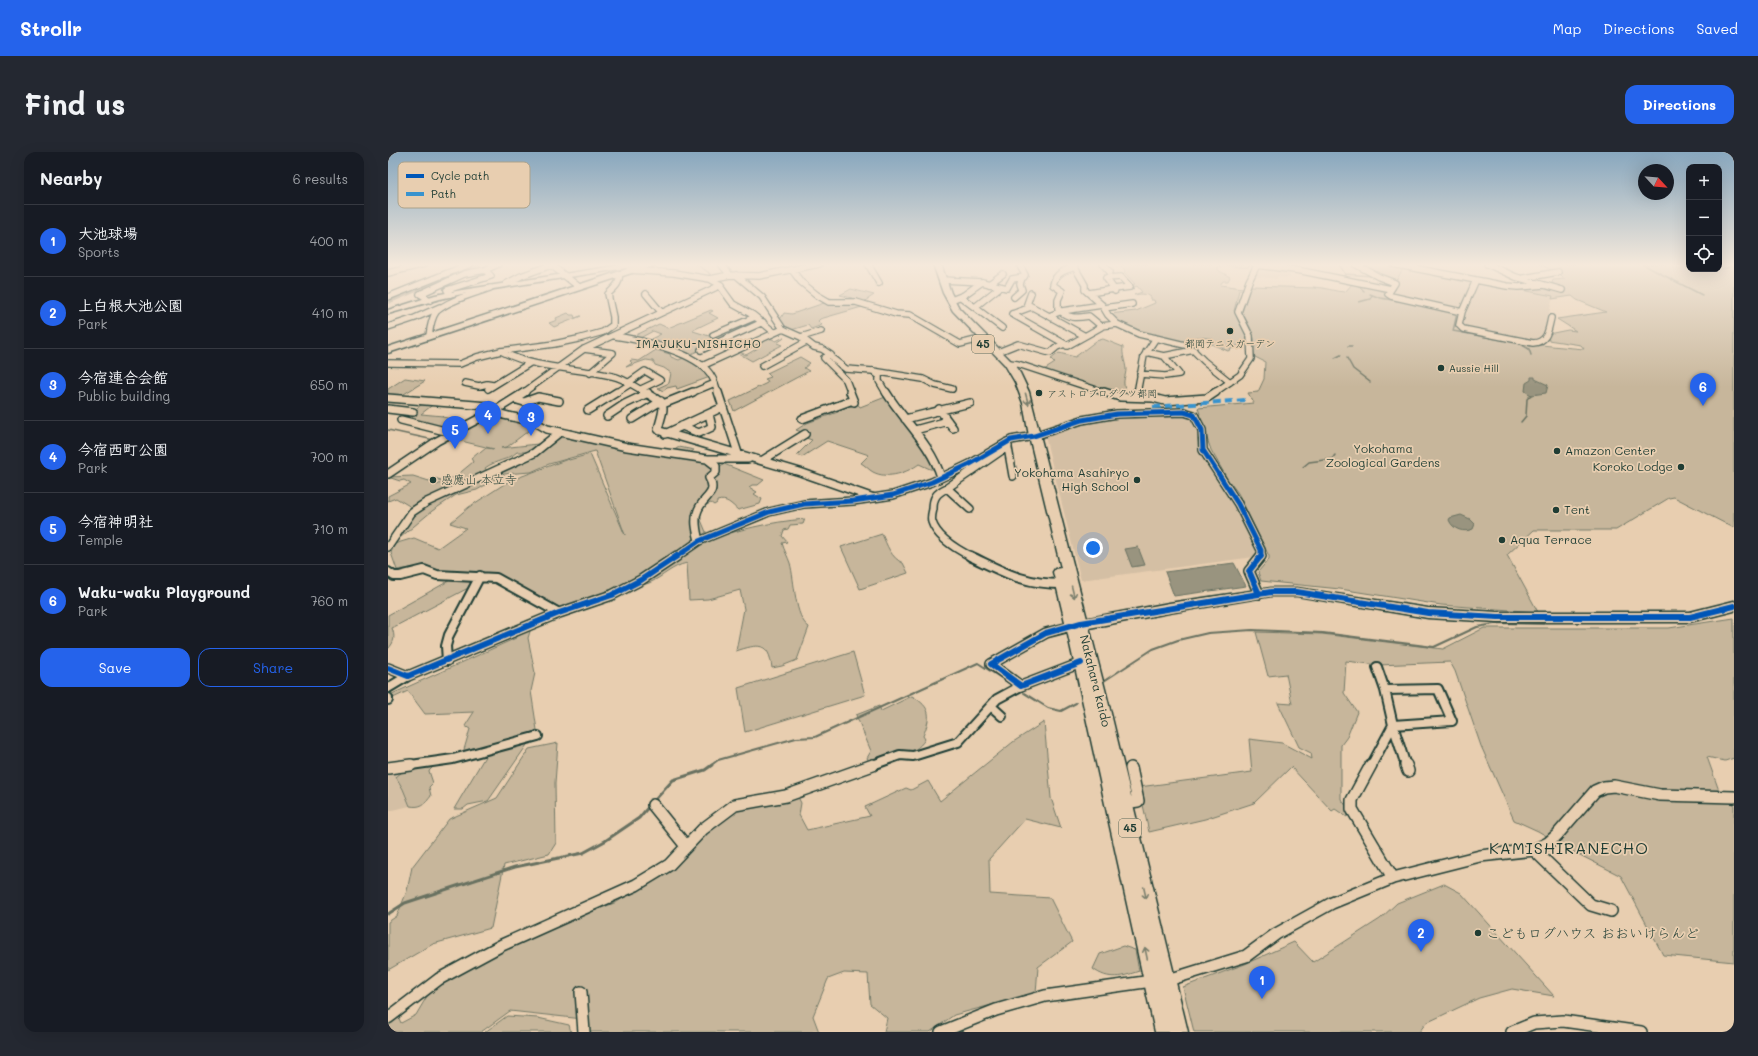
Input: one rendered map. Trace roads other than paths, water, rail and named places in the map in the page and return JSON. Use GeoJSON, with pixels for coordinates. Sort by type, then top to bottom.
{"type":"FeatureCollection","features":[{"type":"Feature","properties":{"kind":"highway"},"geometry":{"type":"LineString","coordinates":[[390,347],[430,336],[524,305]]}},
{"type":"Feature","properties":{"kind":"main road","name":"Nakahara kaido"},"geometry":{"type":"LineString","coordinates":[[948,305],[967,330],[998,352],[1009,363],[1020,380],[1025,393],[1030,432],[1062,584],[1077,624],[1081,664],[1158,981],[1178,1032]]}},
{"type":"Feature","properties":{"kind":"main road","name":"Nakahara kaido"},"geometry":{"type":"LineString","coordinates":[[955,305],[1013,380],[1030,432],[1077,624],[1124,803],[1158,981],[1164,1032]]}},
{"type":"Feature","properties":{"kind":"street"},"geometry":{"type":"LineString","coordinates":[[388,312],[412,305]]}},
{"type":"Feature","properties":{"kind":"street"},"geometry":{"type":"LineString","coordinates":[[388,327],[433,313],[443,305]]}},
{"type":"Feature","properties":{"kind":"street"},"geometry":{"type":"LineString","coordinates":[[388,363],[460,364],[477,357],[501,351],[554,344],[603,332],[613,324],[614,316],[609,305]]}},
{"type":"Feature","properties":{"kind":"street"},"geometry":{"type":"LineString","coordinates":[[655,305],[661,312]]}},
{"type":"Feature","properties":{"kind":"street"},"geometry":{"type":"LineString","coordinates":[[388,474],[420,452],[514,399],[540,382],[584,349],[677,305]]}},
{"type":"Feature","properties":{"kind":"street"},"geometry":{"type":"LineString","coordinates":[[735,305],[755,316],[774,332]]}},
{"type":"Feature","properties":{"kind":"street"},"geometry":{"type":"LineString","coordinates":[[767,305],[783,329],[831,355],[839,365],[846,369],[874,371],[923,379],[942,387],[951,387]]}},
{"type":"Feature","properties":{"kind":"street"},"geometry":{"type":"LineString","coordinates":[[866,305],[896,314],[910,315],[960,344],[981,339]]}},
{"type":"Feature","properties":{"kind":"street"},"geometry":{"type":"LineString","coordinates":[[972,305],[1002,328]]}},
{"type":"Feature","properties":{"kind":"street"},"geometry":{"type":"LineString","coordinates":[[1058,305],[1058,309],[1062,311],[1064,315],[1075,318],[1089,316],[1097,326],[1101,327]]}},
{"type":"Feature","properties":{"kind":"street"},"geometry":{"type":"LineString","coordinates":[[1049,316],[1062,311],[1117,305]]}},
{"type":"Feature","properties":{"kind":"street"},"geometry":{"type":"LineString","coordinates":[[1009,363],[1018,364],[1098,389],[1110,395],[1154,398],[1165,401],[1207,398],[1240,376],[1251,358],[1249,350],[1251,344],[1250,334],[1238,312],[1240,305]]}},
{"type":"Feature","properties":{"kind":"street"},"geometry":{"type":"LineString","coordinates":[[1431,305],[1462,312]]}},
{"type":"Feature","properties":{"kind":"street"},"geometry":{"type":"LineString","coordinates":[[1465,305],[1459,325],[1463,329],[1532,343],[1541,343],[1545,340],[1551,318]]}},
{"type":"Feature","properties":{"kind":"street"},"geometry":{"type":"LineString","coordinates":[[1085,336],[1031,306],[1012,314],[1067,346],[1085,336],[1101,327],[1117,324]]}},
{"type":"Feature","properties":{"kind":"street"},"geometry":{"type":"LineString","coordinates":[[1103,306],[1108,315],[1117,324],[1140,334],[1186,344],[1230,382]]}},
{"type":"Feature","properties":{"kind":"street"},"geometry":{"type":"LineString","coordinates":[[430,336],[433,313]]}},
{"type":"Feature","properties":{"kind":"street"},"geometry":{"type":"LineString","coordinates":[[713,335],[755,316]]}},
{"type":"Feature","properties":{"kind":"street"},"geometry":{"type":"LineString","coordinates":[[701,350],[763,322]]}},
{"type":"Feature","properties":{"kind":"street"},"geometry":{"type":"LineString","coordinates":[[702,366],[783,329]]}},
{"type":"Feature","properties":{"kind":"street"},"geometry":{"type":"LineString","coordinates":[[800,337],[821,331]]}},
{"type":"Feature","properties":{"kind":"street"},"geometry":{"type":"LineString","coordinates":[[603,332],[612,336],[649,342],[693,359],[702,366],[716,383],[728,428],[738,453]]}},
{"type":"Feature","properties":{"kind":"street"},"geometry":{"type":"LineString","coordinates":[[1136,397],[1144,356],[1156,338]]}},
{"type":"Feature","properties":{"kind":"street"},"geometry":{"type":"LineString","coordinates":[[762,366],[806,342]]}},
{"type":"Feature","properties":{"kind":"street"},"geometry":{"type":"LineString","coordinates":[[998,352],[1018,344],[1050,353],[1057,347],[1065,344]]}},
{"type":"Feature","properties":{"kind":"street"},"geometry":{"type":"LineString","coordinates":[[584,349],[613,353],[590,373]]}},
{"type":"Feature","properties":{"kind":"street"},"geometry":{"type":"LineString","coordinates":[[1146,352],[1164,356],[1194,350]]}},
{"type":"Feature","properties":{"kind":"street"},"geometry":{"type":"LineString","coordinates":[[501,351],[514,358],[530,363],[614,376],[641,389],[662,403],[664,408],[658,429],[666,434],[763,460],[875,498]]}},
{"type":"Feature","properties":{"kind":"street"},"geometry":{"type":"LineString","coordinates":[[802,419],[854,401],[846,380],[824,358],[831,355]]}},
{"type":"Feature","properties":{"kind":"street"},"geometry":{"type":"LineString","coordinates":[[1140,374],[1165,376],[1179,374],[1164,356]]}},
{"type":"Feature","properties":{"kind":"street"},"geometry":{"type":"LineString","coordinates":[[465,383],[479,386],[487,384],[491,387],[530,363]]}},
{"type":"Feature","properties":{"kind":"street"},"geometry":{"type":"LineString","coordinates":[[588,410],[645,371],[660,380],[641,389]]}},
{"type":"Feature","properties":{"kind":"street"},"geometry":{"type":"LineString","coordinates":[[874,371],[879,376],[879,382],[905,419],[915,430],[938,467],[941,478]]}},
{"type":"Feature","properties":{"kind":"street"},"geometry":{"type":"LineString","coordinates":[[632,419],[662,403],[716,383]]}},
{"type":"Feature","properties":{"kind":"street"},"geometry":{"type":"LineString","coordinates":[[607,416],[625,404],[648,393]]}},
{"type":"Feature","properties":{"kind":"street"},"geometry":{"type":"LineString","coordinates":[[514,399],[524,402],[538,397],[559,401]]}},
{"type":"Feature","properties":{"kind":"street"},"geometry":{"type":"LineString","coordinates":[[388,398],[488,406],[504,416],[535,422],[544,428],[627,446],[707,459],[755,458]]}},
{"type":"Feature","properties":{"kind":"street"},"geometry":{"type":"LineString","coordinates":[[408,417],[425,401]]}},
{"type":"Feature","properties":{"kind":"street"},"geometry":{"type":"LineString","coordinates":[[905,419],[970,403]]}},
{"type":"Feature","properties":{"kind":"street"},"geometry":{"type":"LineString","coordinates":[[666,434],[723,407]]}},
{"type":"Feature","properties":{"kind":"street"},"geometry":{"type":"LineString","coordinates":[[939,410],[953,428]]}},
{"type":"Feature","properties":{"kind":"street"},"geometry":{"type":"LineString","coordinates":[[390,411],[452,433]]}},
{"type":"Feature","properties":{"kind":"street"},"geometry":{"type":"LineString","coordinates":[[388,688],[408,676],[447,661],[559,612],[612,595],[629,587],[699,542],[782,508],[804,504],[893,495],[941,478],[1030,432],[1082,420],[1117,414],[1184,412],[1194,415],[1202,430],[1203,450],[1238,504],[1261,550],[1261,557],[1253,564],[1249,571],[1259,594]]}},
{"type":"Feature","properties":{"kind":"street"},"geometry":{"type":"LineString","coordinates":[[682,426],[699,433],[712,427],[709,414]]}},
{"type":"Feature","properties":{"kind":"street"},"geometry":{"type":"LineString","coordinates":[[915,430],[948,421]]}},
{"type":"Feature","properties":{"kind":"street"},"geometry":{"type":"LineString","coordinates":[[389,544],[412,512],[427,502],[534,453],[560,432]]}},
{"type":"Feature","properties":{"kind":"street"},"geometry":{"type":"LineString","coordinates":[[763,460],[805,434]]}},
{"type":"Feature","properties":{"kind":"street"},"geometry":{"type":"LineString","coordinates":[[1008,444],[1013,476]]}},
{"type":"Feature","properties":{"kind":"street"},"geometry":{"type":"LineString","coordinates":[[1008,444],[947,488],[939,492],[933,499],[932,522],[940,534],[954,548],[1016,578],[1044,584],[1062,584]]}},
{"type":"Feature","properties":{"kind":"street"},"geometry":{"type":"LineString","coordinates":[[699,542],[696,525],[697,510],[713,489],[713,485],[709,478],[716,472],[716,466],[707,459]]}},
{"type":"Feature","properties":{"kind":"street"},"geometry":{"type":"LineString","coordinates":[[947,488],[970,509]]}},
{"type":"Feature","properties":{"kind":"street"},"geometry":{"type":"LineString","coordinates":[[388,572],[394,576],[420,570],[437,575],[496,578],[559,612]]}},
{"type":"Feature","properties":{"kind":"street"},"geometry":{"type":"LineString","coordinates":[[447,661],[446,646],[449,635],[480,576]]}},
{"type":"Feature","properties":{"kind":"street"},"geometry":{"type":"LineString","coordinates":[[1021,686],[991,664],[1046,633],[1077,624],[1271,592],[1297,592],[1428,613],[1498,617],[1690,617],[1734,606]]}},
{"type":"Feature","properties":{"kind":"street"},"geometry":{"type":"LineString","coordinates":[[388,1018],[439,979],[502,945],[636,885],[669,865],[703,829],[734,806],[748,802],[786,796],[819,782],[852,773],[900,755],[914,756],[958,742],[991,706],[1004,695],[1021,686],[1081,664]]}},
{"type":"Feature","properties":{"kind":"street"},"geometry":{"type":"LineString","coordinates":[[1377,667],[1394,721],[1393,725],[1408,771]]}},
{"type":"Feature","properties":{"kind":"street"},"geometry":{"type":"LineString","coordinates":[[388,668],[408,676]]}},
{"type":"Feature","properties":{"kind":"street"},"geometry":{"type":"LineString","coordinates":[[1385,690],[1438,689],[1452,722],[1393,725]]}},
{"type":"Feature","properties":{"kind":"street"},"geometry":{"type":"LineString","coordinates":[[991,706],[1002,716]]}},
{"type":"Feature","properties":{"kind":"street"},"geometry":{"type":"LineString","coordinates":[[1393,725],[1352,800],[1352,809],[1393,878]]}},
{"type":"Feature","properties":{"kind":"street"},"geometry":{"type":"LineString","coordinates":[[388,768],[453,759],[538,736]]}},
{"type":"Feature","properties":{"kind":"street"},"geometry":{"type":"LineString","coordinates":[[1124,803],[1138,801],[1131,768]]}},
{"type":"Feature","properties":{"kind":"street"},"geometry":{"type":"LineString","coordinates":[[941,1032],[996,1010],[1045,996],[1158,981],[1246,956],[1276,934],[1332,903],[1393,878],[1480,856],[1534,850],[1548,843],[1558,835],[1595,791],[1604,787],[1614,786],[1660,795],[1734,797]]}},
{"type":"Feature","properties":{"kind":"street"},"geometry":{"type":"LineString","coordinates":[[654,805],[686,846]]}},
{"type":"Feature","properties":{"kind":"street"},"geometry":{"type":"LineString","coordinates":[[1534,850],[1591,905],[1611,910]]}},
{"type":"Feature","properties":{"kind":"street"},"geometry":{"type":"LineString","coordinates":[[581,992],[583,1006],[581,1021],[584,1032]]}},
{"type":"Feature","properties":{"kind":"street"},"geometry":{"type":"LineString","coordinates":[[1512,1032],[1534,1023],[1563,1021],[1641,1032]]}},
{"type":"Feature","properties":{"kind":"waterway"},"geometry":{"type":"LineString","coordinates":[[1434,308],[1443,311]]}},
{"type":"Feature","properties":{"kind":"waterway"},"geometry":{"type":"LineString","coordinates":[[1455,313],[1457,313],[1453,331],[1519,343],[1529,349],[1531,355]]}},
{"type":"Feature","properties":{"kind":"waterway"},"geometry":{"type":"LineString","coordinates":[[1335,358],[1341,355]]}},
{"type":"Feature","properties":{"kind":"waterway"},"geometry":{"type":"LineString","coordinates":[[1347,358],[1353,369],[1370,382]]}},
{"type":"Feature","properties":{"kind":"waterway"},"geometry":{"type":"LineString","coordinates":[[1521,422],[1526,416],[1527,399],[1531,395]]}},
{"type":"Feature","properties":{"kind":"waterway"},"geometry":{"type":"LineString","coordinates":[[388,430],[434,440]]}},
{"type":"Feature","properties":{"kind":"waterway"},"geometry":{"type":"LineString","coordinates":[[1303,467],[1309,462],[1332,459],[1335,455]]}},
{"type":"Feature","properties":{"kind":"waterway"},"geometry":{"type":"LineString","coordinates":[[1104,681],[1153,649],[1178,640],[1208,633],[1252,630],[1323,633],[1434,647],[1477,627],[1500,623],[1544,624]]}},
{"type":"Feature","properties":{"kind":"waterway"},"geometry":{"type":"LineString","coordinates":[[710,766],[718,760],[796,738],[815,737],[978,663],[1012,685]]}},
{"type":"Feature","properties":{"kind":"waterway"},"geometry":{"type":"LineString","coordinates":[[1024,693],[1048,708],[1061,711],[1076,703]]}},
{"type":"Feature","properties":{"kind":"waterway"},"geometry":{"type":"LineString","coordinates":[[654,801],[673,780],[705,770],[712,765]]}},
{"type":"Feature","properties":{"kind":"waterway"},"geometry":{"type":"LineString","coordinates":[[388,914],[405,903],[515,867],[583,853],[605,841],[639,818],[650,805]]}},
{"type":"Feature","properties":{"kind":"place","name":"都岡テニスガーデン"},"geometry":{"type":"Point","coordinates":[1230,331]}},
{"type":"Feature","properties":{"kind":"place","name":"Aussie Hill"},"geometry":{"type":"Point","coordinates":[1441,368]}},
{"type":"Feature","properties":{"kind":"place","name":"アストロプロダクツ都岡"},"geometry":{"type":"Point","coordinates":[1039,393]}},
{"type":"Feature","properties":{"kind":"place","name":"Waku-waku Playground"},"geometry":{"type":"Point","coordinates":[1703,406]}},
{"type":"Feature","properties":{"kind":"place","name":"今宿西町公園"},"geometry":{"type":"Point","coordinates":[488,434]}},
{"type":"Feature","properties":{"kind":"place","name":"今宿連合会館"},"geometry":{"type":"Point","coordinates":[531,436]}},
{"type":"Feature","properties":{"kind":"place","name":"今宿神明社"},"geometry":{"type":"Point","coordinates":[455,449]}},
{"type":"Feature","properties":{"kind":"place","name":"Amazon Center"},"geometry":{"type":"Point","coordinates":[1557,451]}},
{"type":"Feature","properties":{"kind":"place","name":"Koroko Lodge"},"geometry":{"type":"Point","coordinates":[1681,467]}},
{"type":"Feature","properties":{"kind":"place","name":"感應山 本立寺"},"geometry":{"type":"Point","coordinates":[433,480]}},
{"type":"Feature","properties":{"kind":"place","name":"Yokohama Asahiryo High School"},"geometry":{"type":"Point","coordinates":[1137,480]}},
{"type":"Feature","properties":{"kind":"place","name":"Tent"},"geometry":{"type":"Point","coordinates":[1556,510]}},
{"type":"Feature","properties":{"kind":"place","name":"Aqua Terrace"},"geometry":{"type":"Point","coordinates":[1502,540]}},
{"type":"Feature","properties":{"kind":"place","name":"こどもログハウス おおいけらんど"},"geometry":{"type":"Point","coordinates":[1478,933]}},
{"type":"Feature","properties":{"kind":"place","name":"上白根大池公園"},"geometry":{"type":"Point","coordinates":[1421,952]}},
{"type":"Feature","properties":{"kind":"place","name":"大池球場"},"geometry":{"type":"Point","coordinates":[1262,999]}},
{"type":"Feature","properties":{"kind":"district","name":"IMAJUKU-NISHICHO"},"geometry":{"type":"Point","coordinates":[699,344]}},
{"type":"Feature","properties":{"kind":"district","name":"KAMISHIRANECHO"},"geometry":{"type":"Point","coordinates":[1569,848]}},
{"type":"Feature","properties":{"kind":"park label","name":"Yokohama Zoological Gardens"},"geometry":{"type":"Point","coordinates":[1383,456]}}]}
